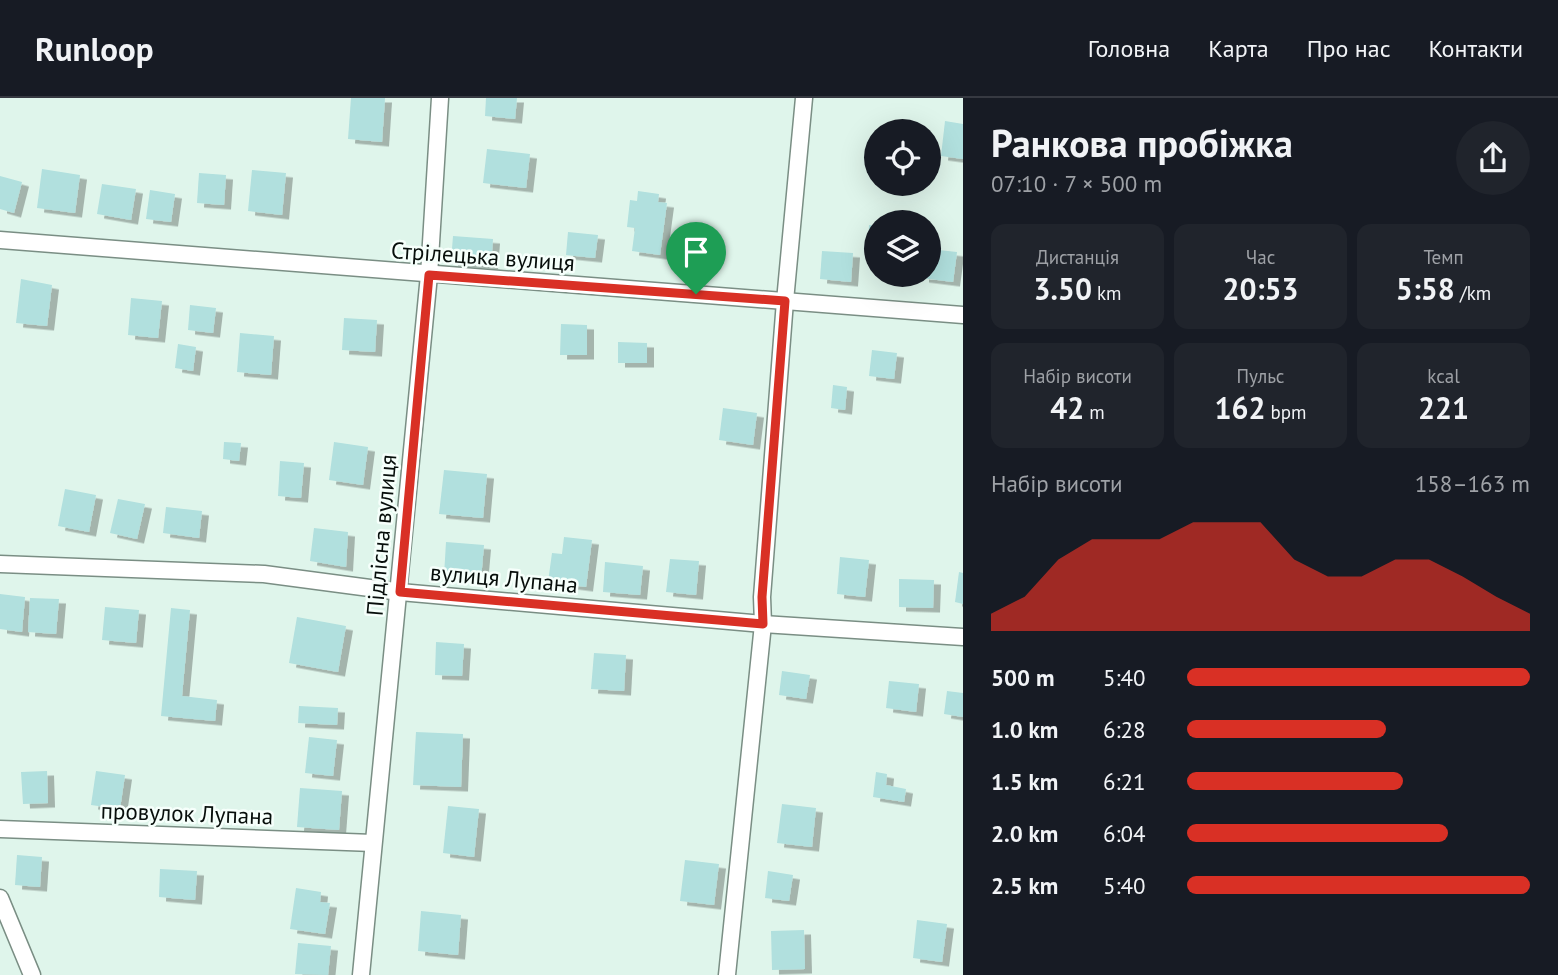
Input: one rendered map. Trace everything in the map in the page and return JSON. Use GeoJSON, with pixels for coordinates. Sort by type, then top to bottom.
{"type":"FeatureCollection","features":[{"type":"Feature","properties":{"kind":"street","name":"Підлісна вулиця"},"geometry":{"type":"LineString","coordinates":[[361,975],[429,275],[440,98]]}},
{"type":"Feature","properties":{"kind":"street"},"geometry":{"type":"LineString","coordinates":[[727,975],[763,624],[763,584],[785,301],[804,98]]}},
{"type":"Feature","properties":{"kind":"street","name":"Стрілецька вулиця"},"geometry":{"type":"LineString","coordinates":[[0,240],[963,315]]}},
{"type":"Feature","properties":{"kind":"street","name":"вулиця Лупана"},"geometry":{"type":"LineString","coordinates":[[0,564],[264,574],[400,592],[763,624],[963,637]]}},
{"type":"Feature","properties":{"kind":"street","name":"провулок Лупана"},"geometry":{"type":"LineString","coordinates":[[0,829],[373,843]]}},
{"type":"Feature","properties":{"kind":"street"},"geometry":{"type":"LineString","coordinates":[[0,898],[32,975]]}},
{"type":"Feature","properties":{"kind":"building"},"geometry":{"type":"Polygon","coordinates":[[[351,98],[385,98],[382,142],[348,139],[351,98]]]}},
{"type":"Feature","properties":{"kind":"building"},"geometry":{"type":"Polygon","coordinates":[[[486,98],[517,98],[515,119],[485,116],[486,98]]]}},
{"type":"Feature","properties":{"kind":"building"},"geometry":{"type":"Polygon","coordinates":[[[945,121],[963,124],[963,159],[941,156],[945,121]]]}},
{"type":"Feature","properties":{"kind":"building"},"geometry":{"type":"Polygon","coordinates":[[[487,149],[530,154],[526,188],[483,183],[487,149]]]}},
{"type":"Feature","properties":{"kind":"building"},"geometry":{"type":"Polygon","coordinates":[[[42,169],[80,175],[75,213],[37,208],[42,169]]]}},
{"type":"Feature","properties":{"kind":"building"},"geometry":{"type":"Polygon","coordinates":[[[252,170],[286,173],[282,215],[248,211],[252,170]]]}},
{"type":"Feature","properties":{"kind":"building"},"geometry":{"type":"Polygon","coordinates":[[[199,173],[226,175],[224,205],[197,203],[199,173]]]}},
{"type":"Feature","properties":{"kind":"building"},"geometry":{"type":"Polygon","coordinates":[[[0,176],[22,182],[14,213],[0,209],[0,176]]]}},
{"type":"Feature","properties":{"kind":"building"},"geometry":{"type":"Polygon","coordinates":[[[102,184],[136,189],[131,220],[97,214],[102,184]]]}},
{"type":"Feature","properties":{"kind":"building"},"geometry":{"type":"Polygon","coordinates":[[[150,190],[175,194],[171,222],[146,219],[150,190]]]}},
{"type":"Feature","properties":{"kind":"building"},"geometry":{"type":"Polygon","coordinates":[[[638,191],[659,194],[658,202],[667,203],[660,255],[632,251],[635,228],[627,227],[630,200],[637,201],[638,191]]]}},
{"type":"Feature","properties":{"kind":"building"},"geometry":{"type":"Polygon","coordinates":[[[568,232],[598,235],[595,258],[566,255],[568,232]]]}},
{"type":"Feature","properties":{"kind":"building"},"geometry":{"type":"Polygon","coordinates":[[[453,236],[493,239],[491,265],[451,262],[453,236]]]}},
{"type":"Feature","properties":{"kind":"building"},"geometry":{"type":"Polygon","coordinates":[[[941,250],[957,252],[953,282],[941,280],[941,250]]]}},
{"type":"Feature","properties":{"kind":"building"},"geometry":{"type":"Polygon","coordinates":[[[822,251],[853,253],[851,282],[820,279],[822,251]]]}},
{"type":"Feature","properties":{"kind":"building"},"geometry":{"type":"Polygon","coordinates":[[[21,279],[52,285],[47,326],[16,323],[21,279]]]}},
{"type":"Feature","properties":{"kind":"building"},"geometry":{"type":"Polygon","coordinates":[[[131,298],[162,301],[158,338],[128,335],[131,298]]]}},
{"type":"Feature","properties":{"kind":"building"},"geometry":{"type":"Polygon","coordinates":[[[190,305],[216,308],[213,333],[188,330],[190,305]]]}},
{"type":"Feature","properties":{"kind":"building"},"geometry":{"type":"Polygon","coordinates":[[[344,318],[377,320],[375,352],[342,350],[344,318]]]}},
{"type":"Feature","properties":{"kind":"building"},"geometry":{"type":"Polygon","coordinates":[[[561,324],[587,325],[587,355],[560,355],[561,324]]]}},
{"type":"Feature","properties":{"kind":"building"},"geometry":{"type":"Polygon","coordinates":[[[240,333],[274,336],[271,375],[237,372],[240,333]]]}},
{"type":"Feature","properties":{"kind":"building"},"geometry":{"type":"Polygon","coordinates":[[[618,342],[647,343],[647,363],[618,363],[618,342]]]}},
{"type":"Feature","properties":{"kind":"building"},"geometry":{"type":"Polygon","coordinates":[[[178,344],[196,347],[193,371],[175,368],[178,344]]]}},
{"type":"Feature","properties":{"kind":"building"},"geometry":{"type":"Polygon","coordinates":[[[872,350],[897,353],[894,379],[869,376],[872,350]]]}},
{"type":"Feature","properties":{"kind":"building"},"geometry":{"type":"Polygon","coordinates":[[[833,385],[847,387],[845,410],[831,408],[833,385]]]}},
{"type":"Feature","properties":{"kind":"building"},"geometry":{"type":"Polygon","coordinates":[[[723,408],[757,413],[753,445],[719,440],[723,408]]]}},
{"type":"Feature","properties":{"kind":"building"},"geometry":{"type":"Polygon","coordinates":[[[224,442],[241,443],[239,461],[223,459],[224,442]]]}},
{"type":"Feature","properties":{"kind":"building"},"geometry":{"type":"Polygon","coordinates":[[[334,442],[368,447],[363,485],[329,480],[334,442]]]}},
{"type":"Feature","properties":{"kind":"building"},"geometry":{"type":"Polygon","coordinates":[[[280,461],[304,463],[301,498],[278,496],[280,461]]]}},
{"type":"Feature","properties":{"kind":"building"},"geometry":{"type":"Polygon","coordinates":[[[444,470],[487,474],[483,518],[439,514],[444,470]]]}},
{"type":"Feature","properties":{"kind":"building"},"geometry":{"type":"Polygon","coordinates":[[[65,489],[96,495],[89,532],[58,526],[65,489]]]}},
{"type":"Feature","properties":{"kind":"building"},"geometry":{"type":"Polygon","coordinates":[[[118,499],[145,504],[137,539],[110,533],[118,499]]]}},
{"type":"Feature","properties":{"kind":"building"},"geometry":{"type":"Polygon","coordinates":[[[166,507],[202,511],[199,538],[163,533],[166,507]]]}},
{"type":"Feature","properties":{"kind":"building"},"geometry":{"type":"Polygon","coordinates":[[[314,528],[348,532],[346,567],[310,561],[314,528]]]}},
{"type":"Feature","properties":{"kind":"building"},"geometry":{"type":"Polygon","coordinates":[[[564,537],[592,540],[586,587],[548,582],[552,553],[562,554],[564,537]]]}},
{"type":"Feature","properties":{"kind":"building"},"geometry":{"type":"Polygon","coordinates":[[[446,542],[484,545],[481,579],[444,576],[446,542]]]}},
{"type":"Feature","properties":{"kind":"building"},"geometry":{"type":"Polygon","coordinates":[[[840,557],[869,560],[865,597],[837,594],[840,557]]]}},
{"type":"Feature","properties":{"kind":"building"},"geometry":{"type":"Polygon","coordinates":[[[670,559],[699,561],[696,595],[666,592],[670,559]]]}},
{"type":"Feature","properties":{"kind":"building"},"geometry":{"type":"Polygon","coordinates":[[[605,562],[643,566],[640,595],[603,592],[605,562]]]}},
{"type":"Feature","properties":{"kind":"building"},"geometry":{"type":"Polygon","coordinates":[[[959,572],[963,573],[963,604],[955,602],[959,572]]]}},
{"type":"Feature","properties":{"kind":"building"},"geometry":{"type":"Polygon","coordinates":[[[899,579],[934,580],[933,608],[899,607],[899,579]]]}},
{"type":"Feature","properties":{"kind":"building"},"geometry":{"type":"Polygon","coordinates":[[[0,594],[25,597],[22,632],[0,629],[0,594]]]}},
{"type":"Feature","properties":{"kind":"building"},"geometry":{"type":"Polygon","coordinates":[[[30,598],[59,599],[56,634],[28,632],[30,598]]]}},
{"type":"Feature","properties":{"kind":"building"},"geometry":{"type":"Polygon","coordinates":[[[105,607],[139,610],[136,643],[102,640],[105,607]]]}},
{"type":"Feature","properties":{"kind":"building"},"geometry":{"type":"Polygon","coordinates":[[[171,608],[190,610],[182,696],[217,700],[215,721],[161,716],[171,608]]]}},
{"type":"Feature","properties":{"kind":"building"},"geometry":{"type":"Polygon","coordinates":[[[297,617],[346,626],[338,672],[289,663],[297,617]]]}},
{"type":"Feature","properties":{"kind":"building"},"geometry":{"type":"Polygon","coordinates":[[[436,642],[464,644],[462,676],[435,675],[436,642]]]}},
{"type":"Feature","properties":{"kind":"building"},"geometry":{"type":"Polygon","coordinates":[[[594,653],[626,655],[624,691],[591,689],[594,653]]]}},
{"type":"Feature","properties":{"kind":"building"},"geometry":{"type":"Polygon","coordinates":[[[782,671],[810,675],[806,699],[779,695],[782,671]]]}},
{"type":"Feature","properties":{"kind":"building"},"geometry":{"type":"Polygon","coordinates":[[[889,681],[919,684],[916,712],[886,708],[889,681]]]}},
{"type":"Feature","properties":{"kind":"building"},"geometry":{"type":"Polygon","coordinates":[[[947,691],[963,693],[963,717],[944,714],[947,691]]]}},
{"type":"Feature","properties":{"kind":"building"},"geometry":{"type":"Polygon","coordinates":[[[299,706],[338,708],[337,725],[298,723],[299,706]]]}},
{"type":"Feature","properties":{"kind":"building"},"geometry":{"type":"Polygon","coordinates":[[[416,732],[463,734],[461,787],[413,785],[416,732]]]}},
{"type":"Feature","properties":{"kind":"building"},"geometry":{"type":"Polygon","coordinates":[[[309,737],[337,740],[333,776],[305,773],[309,737]]]}},
{"type":"Feature","properties":{"kind":"building"},"geometry":{"type":"Polygon","coordinates":[[[47,771],[48,803],[23,804],[21,772],[47,771]]]}},
{"type":"Feature","properties":{"kind":"building"},"geometry":{"type":"Polygon","coordinates":[[[96,771],[125,775],[120,809],[91,805],[96,771]]]}},
{"type":"Feature","properties":{"kind":"building"},"geometry":{"type":"Polygon","coordinates":[[[876,772],[887,774],[886,785],[906,789],[904,802],[873,797],[876,772]]]}},
{"type":"Feature","properties":{"kind":"building"},"geometry":{"type":"Polygon","coordinates":[[[300,788],[342,791],[339,830],[297,827],[300,788]]]}},
{"type":"Feature","properties":{"kind":"building"},"geometry":{"type":"Polygon","coordinates":[[[782,804],[816,808],[812,847],[777,843],[782,804]]]}},
{"type":"Feature","properties":{"kind":"building"},"geometry":{"type":"Polygon","coordinates":[[[448,806],[479,809],[474,857],[443,853],[448,806]]]}},
{"type":"Feature","properties":{"kind":"building"},"geometry":{"type":"Polygon","coordinates":[[[17,855],[42,857],[40,887],[15,885],[17,855]]]}},
{"type":"Feature","properties":{"kind":"building"},"geometry":{"type":"Polygon","coordinates":[[[685,860],[719,864],[714,905],[680,901],[685,860]]]}},
{"type":"Feature","properties":{"kind":"building"},"geometry":{"type":"Polygon","coordinates":[[[160,869],[197,871],[195,900],[159,897],[160,869]]]}},
{"type":"Feature","properties":{"kind":"building"},"geometry":{"type":"Polygon","coordinates":[[[768,871],[793,875],[789,901],[765,898],[768,871]]]}},
{"type":"Feature","properties":{"kind":"building"},"geometry":{"type":"Polygon","coordinates":[[[296,888],[321,892],[320,902],[330,903],[325,934],[290,929],[296,888]]]}},
{"type":"Feature","properties":{"kind":"building"},"geometry":{"type":"Polygon","coordinates":[[[421,911],[461,915],[458,955],[418,951],[421,911]]]}},
{"type":"Feature","properties":{"kind":"building"},"geometry":{"type":"Polygon","coordinates":[[[917,920],[947,924],[942,962],[913,958],[917,920]]]}},
{"type":"Feature","properties":{"kind":"building"},"geometry":{"type":"Polygon","coordinates":[[[804,930],[805,969],[772,970],[771,931],[804,930]]]}},
{"type":"Feature","properties":{"kind":"building"},"geometry":{"type":"Polygon","coordinates":[[[298,943],[331,946],[328,975],[295,974],[298,943]]]}},
{"type":"Feature","properties":{"kind":"route"},"geometry":{"type":"LineString","coordinates":[[429,275],[696,294],[785,301],[762,597],[763,624],[400,592],[421,338],[429,275]]}}]}
